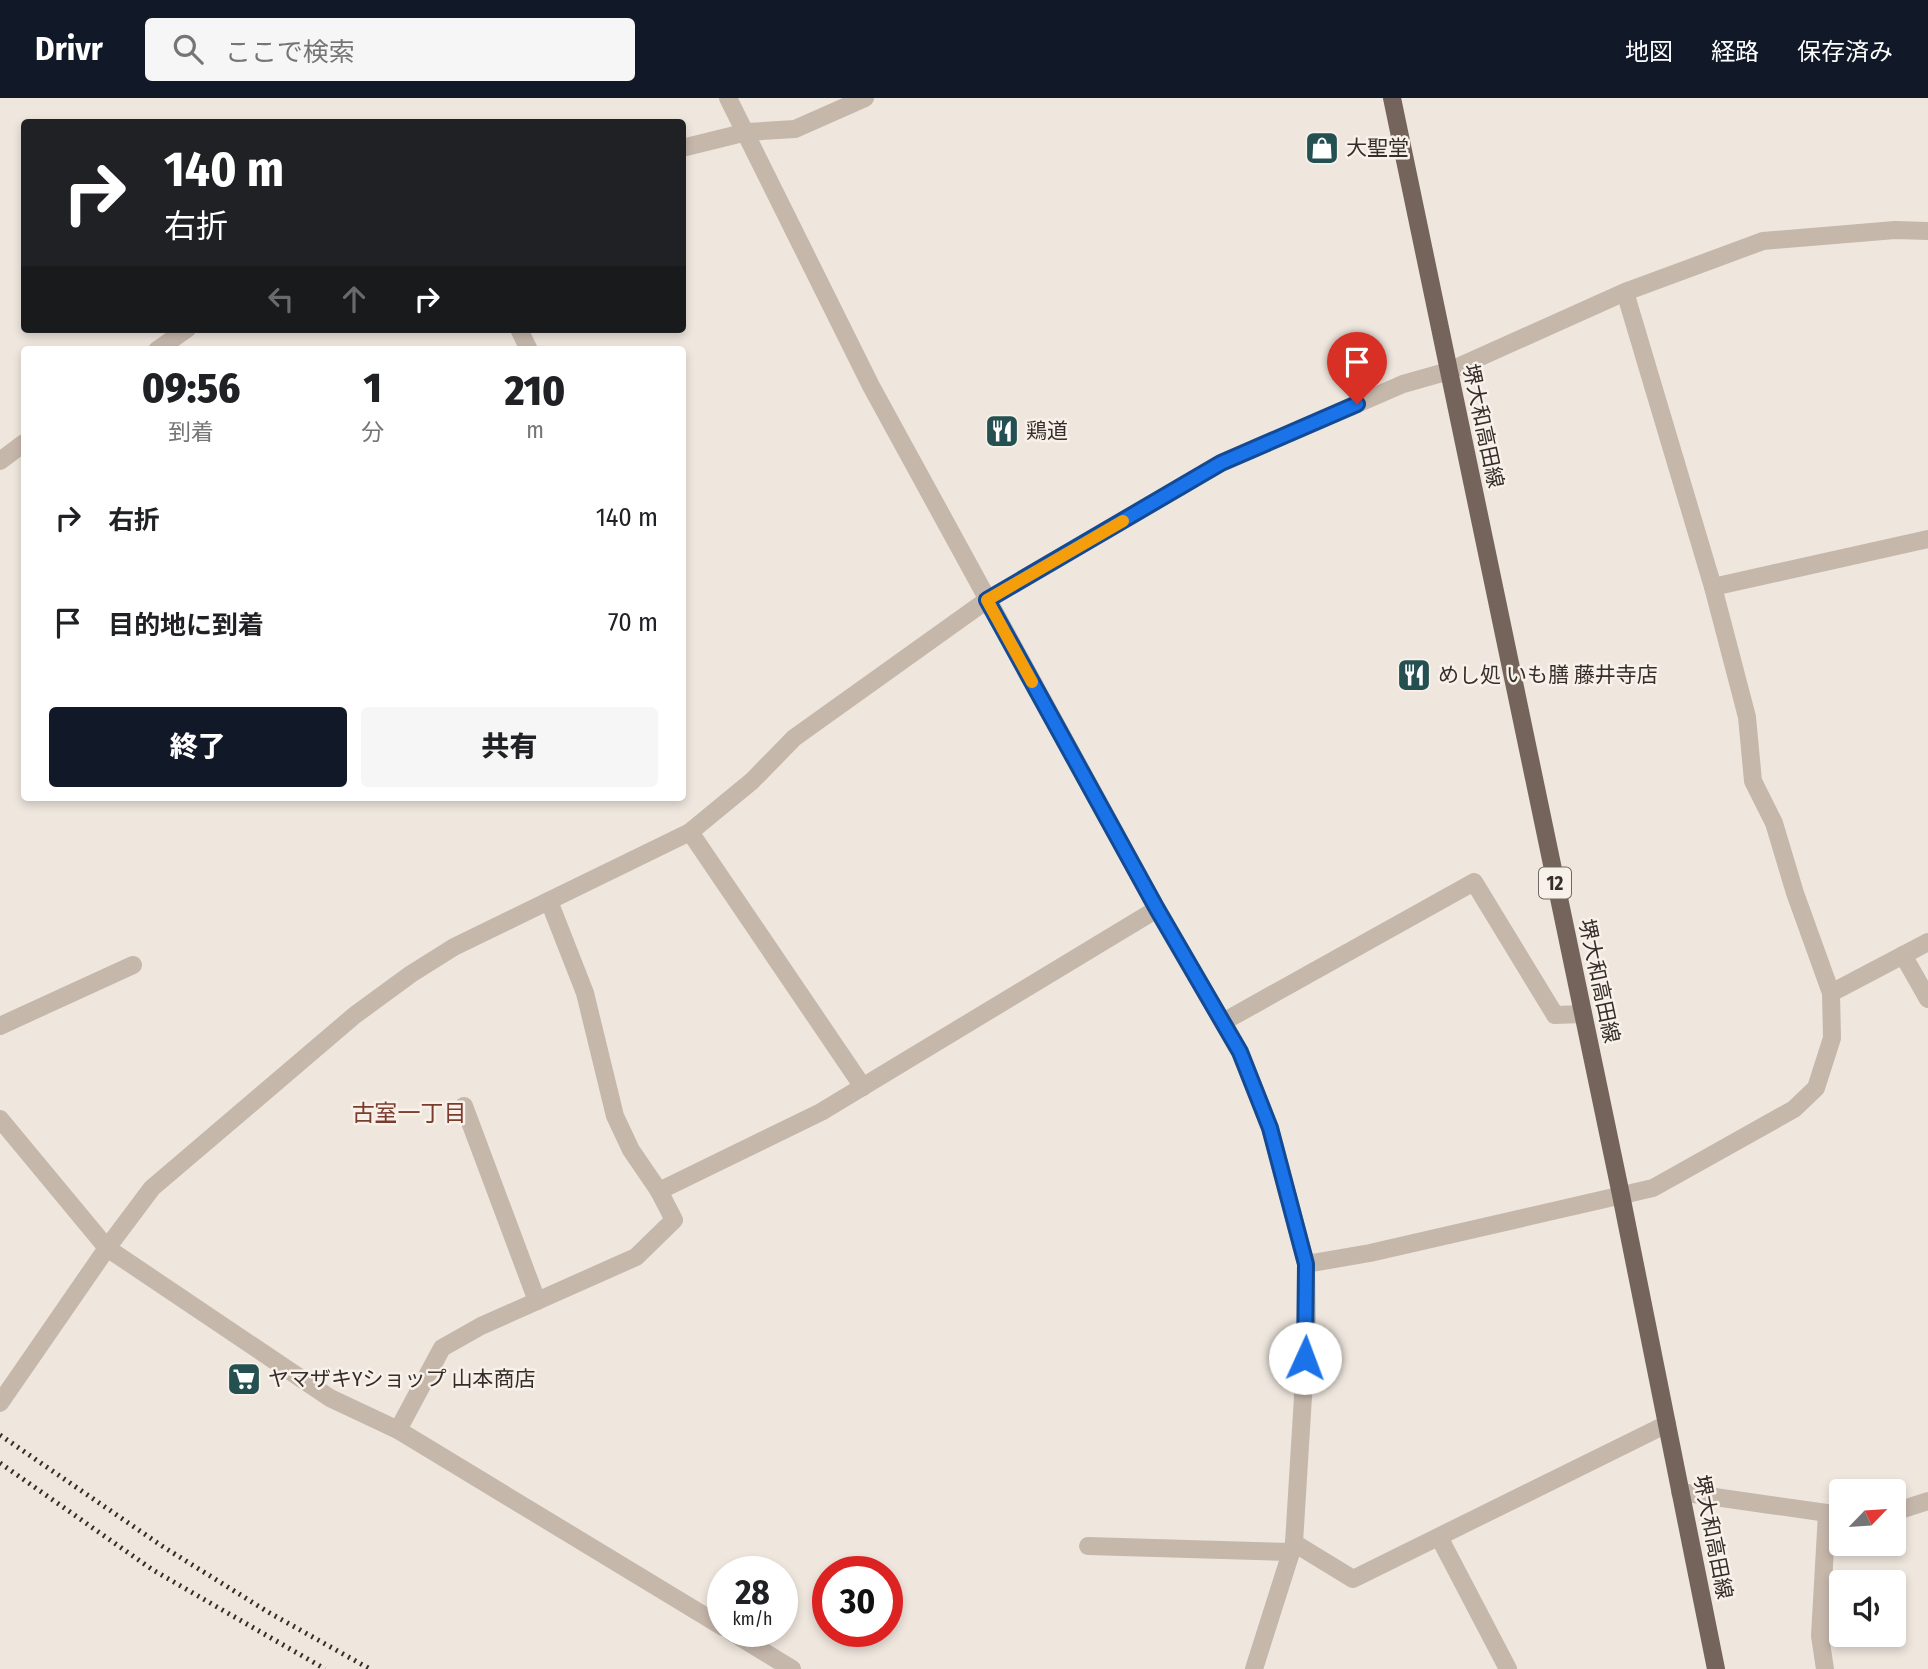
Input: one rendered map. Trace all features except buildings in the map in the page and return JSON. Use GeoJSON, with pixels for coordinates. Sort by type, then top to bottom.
{"type":"FeatureCollection","features":[{"type":"Feature","properties":{"kind":"main road","name":"堺大和高田線"},"geometry":{"type":"LineString","coordinates":[[1392,98],[1621,1195],[1716,1669]]}},
{"type":"Feature","properties":{"kind":"street"},"geometry":{"type":"LineString","coordinates":[[728,98],[871,386],[1157,909],[1240,1052],[1270,1128],[1306,1264],[1307,1332],[1293,1547],[1254,1669]]}},
{"type":"Feature","properties":{"kind":"street"},"geometry":{"type":"LineString","coordinates":[[686,147],[747,132],[795,129],[865,98]]}},
{"type":"Feature","properties":{"kind":"street"},"geometry":{"type":"LineString","coordinates":[[0,1403],[107,1248],[152,1188],[355,1015],[454,947],[690,832],[752,781],[794,738],[987,600],[1221,463],[1403,384],[1449,371],[1625,292],[1763,242],[1895,230],[1928,231]]}},
{"type":"Feature","properties":{"kind":"street"},"geometry":{"type":"LineString","coordinates":[[1306,1264],[1370,1253],[1653,1188],[1794,1110],[1816,1088],[1832,1038],[1831,993],[1795,893],[1774,823],[1753,781],[1746,717],[1713,587],[1625,292]]}},
{"type":"Feature","properties":{"kind":"street"},"geometry":{"type":"LineString","coordinates":[[0,461],[21,445]]}},
{"type":"Feature","properties":{"kind":"street"},"geometry":{"type":"LineString","coordinates":[[1713,587],[1928,539]]}},
{"type":"Feature","properties":{"kind":"street"},"geometry":{"type":"LineString","coordinates":[[690,832],[863,1087]]}},
{"type":"Feature","properties":{"kind":"street"},"geometry":{"type":"LineString","coordinates":[[1223,1022],[1474,882],[1555,1016],[1583,1014]]}},
{"type":"Feature","properties":{"kind":"street"},"geometry":{"type":"LineString","coordinates":[[398,1430],[442,1348],[481,1326],[636,1257],[674,1220],[659,1191],[631,1150],[615,1116],[584,993],[549,901]]}},
{"type":"Feature","properties":{"kind":"street"},"geometry":{"type":"LineString","coordinates":[[659,1191],[821,1112],[1157,909]]}},
{"type":"Feature","properties":{"kind":"street"},"geometry":{"type":"LineString","coordinates":[[1831,993],[1928,942]]}},
{"type":"Feature","properties":{"kind":"street"},"geometry":{"type":"LineString","coordinates":[[1903,955],[1928,999]]}},
{"type":"Feature","properties":{"kind":"street"},"geometry":{"type":"LineString","coordinates":[[0,1026],[133,965]]}},
{"type":"Feature","properties":{"kind":"street"},"geometry":{"type":"LineString","coordinates":[[464,1106],[537,1301]]}},
{"type":"Feature","properties":{"kind":"street"},"geometry":{"type":"LineString","coordinates":[[0,1119],[107,1248],[330,1398],[398,1430],[707,1617]]}},
{"type":"Feature","properties":{"kind":"street"},"geometry":{"type":"LineString","coordinates":[[1088,1546],[1293,1547],[1353,1579],[1667,1424]]}},
{"type":"Feature","properties":{"kind":"street"},"geometry":{"type":"LineString","coordinates":[[1680,1492],[1829,1513]]}},
{"type":"Feature","properties":{"kind":"street"},"geometry":{"type":"LineString","coordinates":[[1906,1508],[1928,1502]]}},
{"type":"Feature","properties":{"kind":"street"},"geometry":{"type":"LineString","coordinates":[[1439,1537],[1508,1669]]}},
{"type":"Feature","properties":{"kind":"street"},"geometry":{"type":"LineString","coordinates":[[1825,1669],[1820,1636],[1829,1556]]}},
{"type":"Feature","properties":{"kind":"street"},"geometry":{"type":"LineString","coordinates":[[756,1647],[792,1669]]}},
{"type":"Feature","properties":{"kind":"railway"},"geometry":{"type":"LineString","coordinates":[[0,1435],[162,1546],[268,1612],[370,1669]]}},
{"type":"Feature","properties":{"kind":"railway"},"geometry":{"type":"LineString","coordinates":[[0,1463],[153,1570],[325,1669]]}},
{"type":"Feature","properties":{"kind":"slow traffic"},"geometry":{"type":"LineString","coordinates":[[1032,682],[987,600],[1123,521]]}},
{"type":"Feature","properties":{"kind":"place","name":"大聖堂"},"geometry":{"type":"Point","coordinates":[1322,148]}},
{"type":"Feature","properties":{"kind":"place","name":"鶏道"},"geometry":{"type":"Point","coordinates":[1002,431]}},
{"type":"Feature","properties":{"kind":"place","name":"めし処 いも膳 藤井寺店"},"geometry":{"type":"Point","coordinates":[1414,675]}},
{"type":"Feature","properties":{"kind":"place","name":"ヤマザキYショップ 山本商店"},"geometry":{"type":"Point","coordinates":[244,1379]}},
{"type":"Feature","properties":{"kind":"district","name":"古室一丁目"},"geometry":{"type":"Point","coordinates":[409,1113]}},
{"type":"Feature","properties":{"kind":"route"},"geometry":{"type":"LineString","coordinates":[[1305,1358],[1306,1264],[1270,1128],[1240,1052],[1157,909],[987,600],[1221,463],[1357,404]]}}]}
